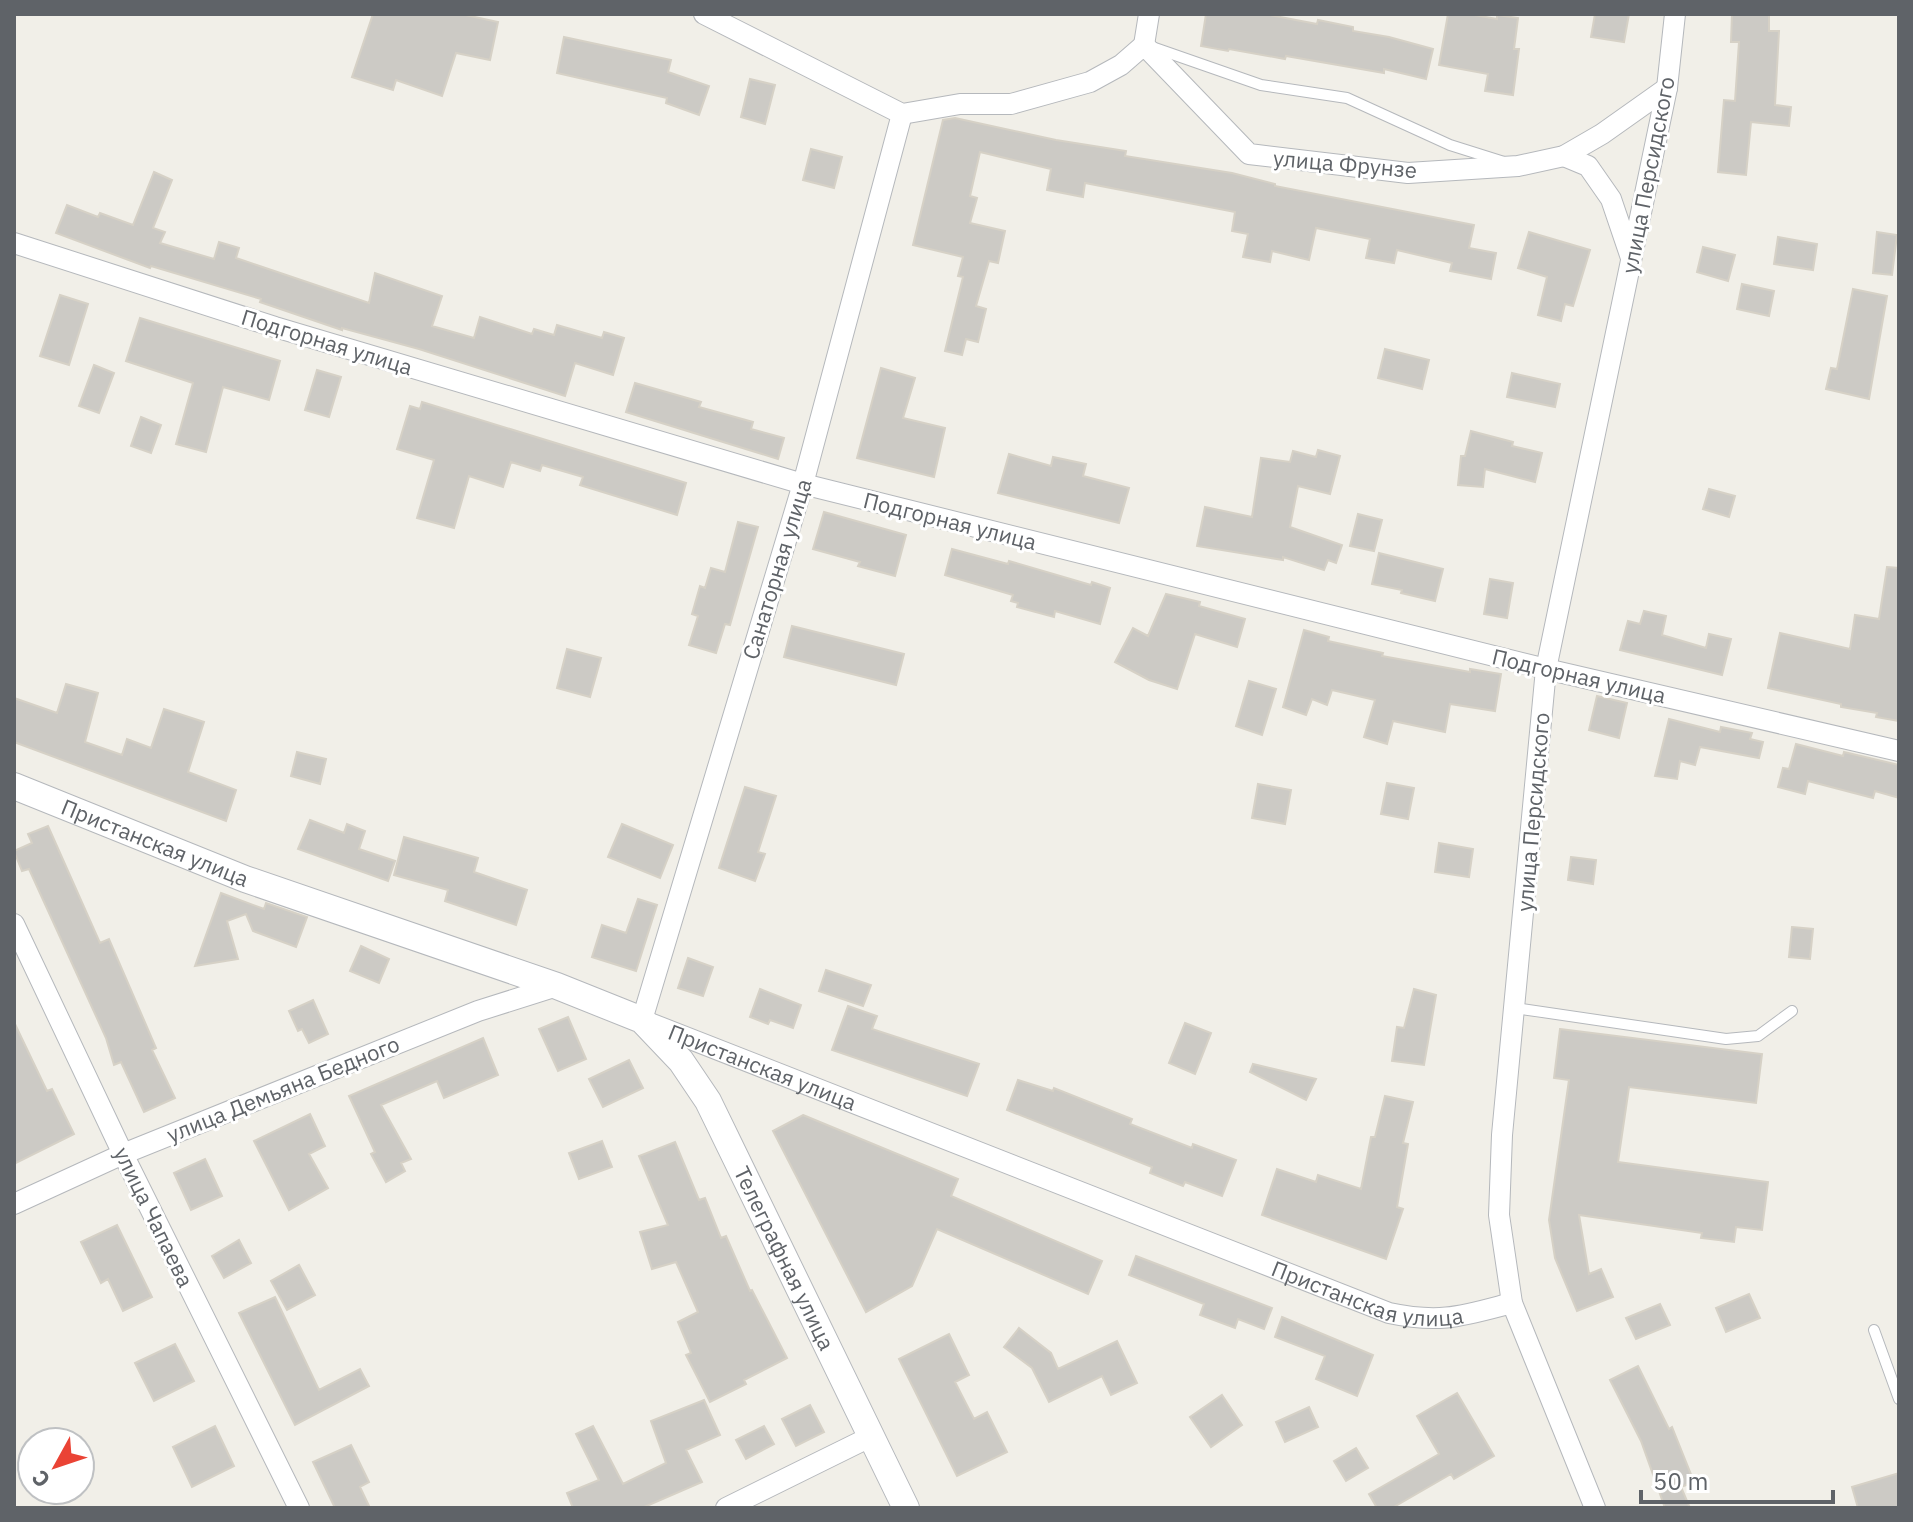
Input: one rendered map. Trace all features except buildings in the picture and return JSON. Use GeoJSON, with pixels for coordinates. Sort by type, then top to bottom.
{"type":"FeatureCollection","features":[{"type":"Feature","properties":{"kind":"street"},"geometry":{"type":"LineString","coordinates":[[704,14],[902,114],[960,104],[1011,104],[1090,82],[1121,65],[1144,45],[1149,14]]}},
{"type":"Feature","properties":{"kind":"street","name":"улица Персидского"},"geometry":{"type":"LineString","coordinates":[[1595,1508],[1512,1303],[1499,1215],[1502,1135],[1546,669],[1667,88],[1675,14]]}},
{"type":"Feature","properties":{"kind":"street","name":"улица Фрунзе"},"geometry":{"type":"LineString","coordinates":[[1144,45],[1249,154],[1408,173],[1518,166],[1564,156],[1602,134],[1667,88]]}},
{"type":"Feature","properties":{"kind":"street","name":"Санаторная улица"},"geometry":{"type":"LineString","coordinates":[[642,1020],[803,484],[902,114]]}},
{"type":"Feature","properties":{"kind":"street"},"geometry":{"type":"LineString","coordinates":[[1564,156],[1588,166],[1611,199],[1631,259]]}},
{"type":"Feature","properties":{"kind":"street","name":"Подгорная улица"},"geometry":{"type":"LineString","coordinates":[[14,243],[275,327],[803,484],[1546,669],[1899,751]]}},
{"type":"Feature","properties":{"kind":"street","name":"Пристанская улица"},"geometry":{"type":"LineString","coordinates":[[14,786],[245,879],[557,986],[1389,1313],[1416,1319],[1446,1320],[1512,1303]]}},
{"type":"Feature","properties":{"kind":"street","name":"улица Чапаева"},"geometry":{"type":"LineString","coordinates":[[14,924],[123,1154],[299,1508]]}},
{"type":"Feature","properties":{"kind":"street","name":"улица Демьяна Бедного"},"geometry":{"type":"LineString","coordinates":[[14,1204],[123,1154],[478,1011],[557,986]]}},
{"type":"Feature","properties":{"kind":"street","name":"Телеграфная улица"},"geometry":{"type":"LineString","coordinates":[[642,1020],[681,1061],[708,1101],[906,1508]]}},
{"type":"Feature","properties":{"kind":"street"},"geometry":{"type":"LineString","coordinates":[[726,1508],[870,1437]]}},
{"type":"Feature","properties":{"kind":"lane"},"geometry":{"type":"LineString","coordinates":[[1144,45],[1261,85],[1347,98],[1450,145],[1518,166]]}},
{"type":"Feature","properties":{"kind":"lane"},"geometry":{"type":"LineString","coordinates":[[1515,1008],[1726,1039],[1758,1036],[1792,1011]]}},
{"type":"Feature","properties":{"kind":"lane"},"geometry":{"type":"LineString","coordinates":[[1874,1330],[1899,1399]]}}]}
